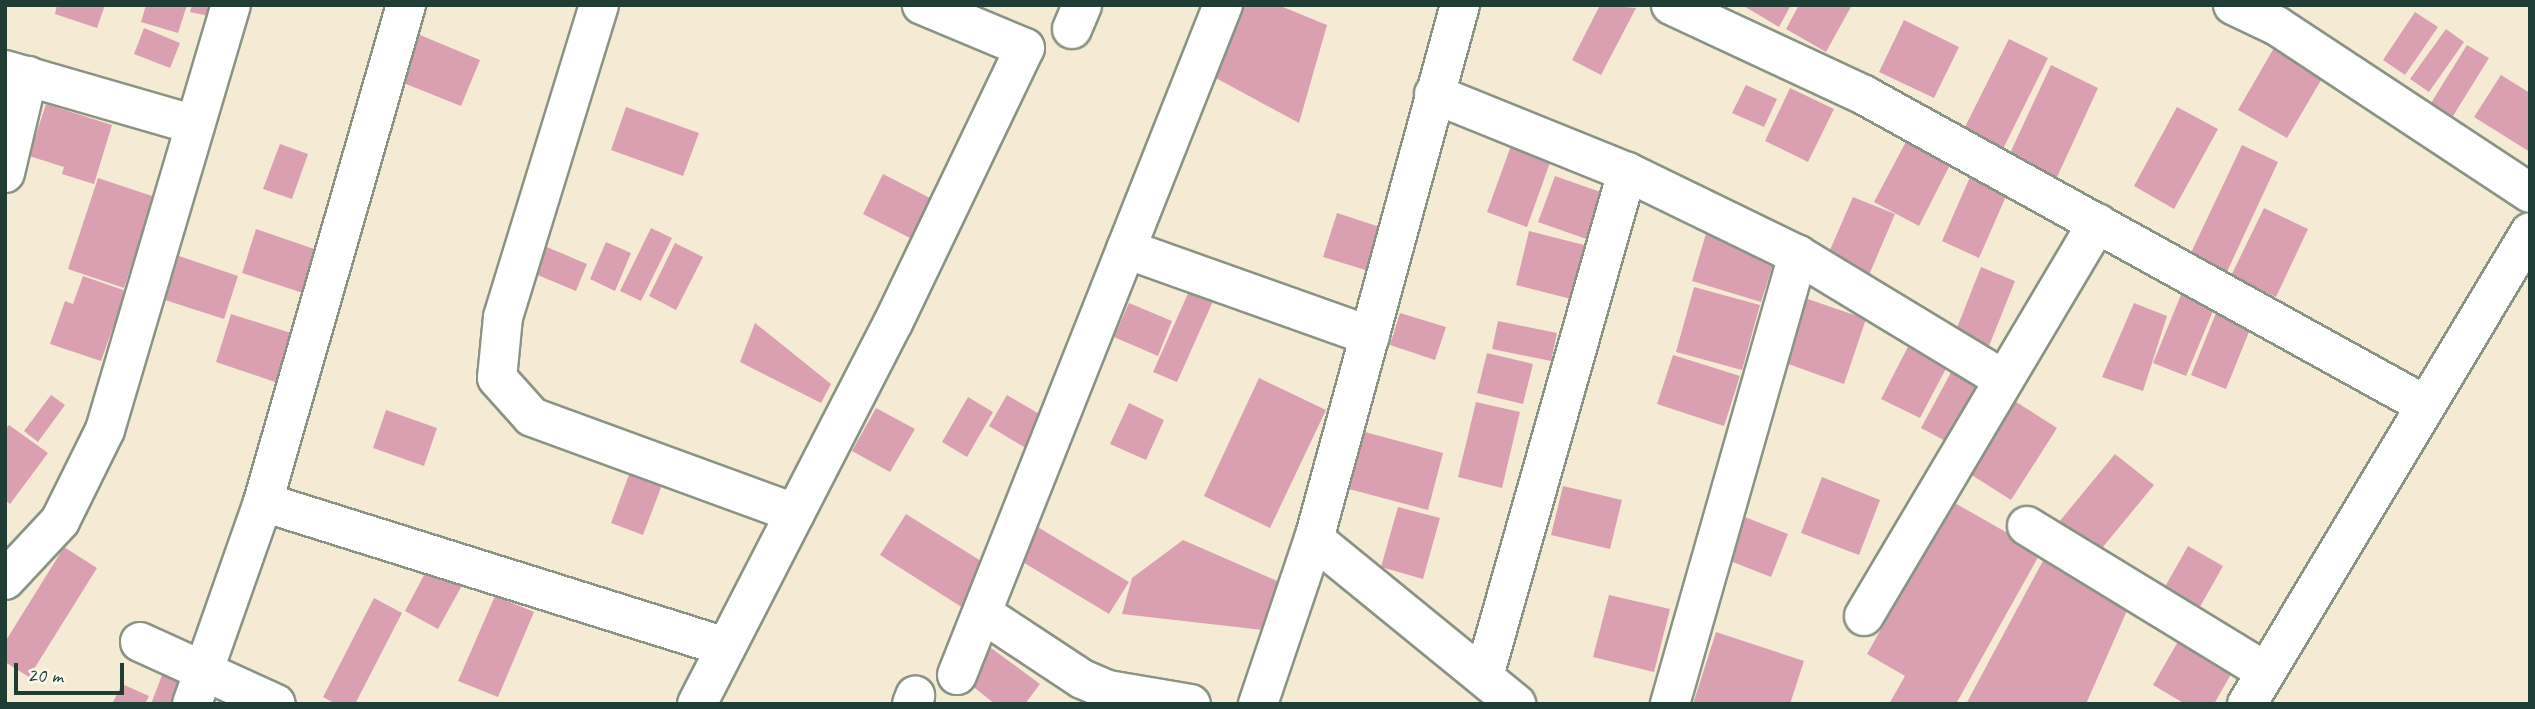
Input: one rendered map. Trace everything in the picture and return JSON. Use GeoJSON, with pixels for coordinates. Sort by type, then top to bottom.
{"type":"FeatureCollection","features":[{"type":"Feature","properties":{"kind":"street"},"geometry":{"type":"LineString","coordinates":[[5,580],[60,521],[105,429],[231,5]]}},
{"type":"Feature","properties":{"kind":"street"},"geometry":{"type":"LineString","coordinates":[[198,687],[263,502],[407,5]]}},
{"type":"Feature","properties":{"kind":"street"},"geometry":{"type":"LineString","coordinates":[[599,5],[503,317],[497,378],[532,417],[795,513]]}},
{"type":"Feature","properties":{"kind":"street"},"geometry":{"type":"LineString","coordinates":[[697,704],[893,323],[1025,48],[922,5]]}},
{"type":"Feature","properties":{"kind":"street"},"geometry":{"type":"LineString","coordinates":[[957,675],[1223,5]]}},
{"type":"Feature","properties":{"kind":"street"},"geometry":{"type":"LineString","coordinates":[[1260,702],[1314,539],[1460,5]]}},
{"type":"Feature","properties":{"kind":"street"},"geometry":{"type":"LineString","coordinates":[[1671,5],[1864,95],[2425,405]]}},
{"type":"Feature","properties":{"kind":"street"},"geometry":{"type":"LineString","coordinates":[[2233,5],[2290,20],[2530,193]]}},
{"type":"Feature","properties":{"kind":"street"},"geometry":{"type":"LineString","coordinates":[[5,173],[17,73],[195,125]]}},
{"type":"Feature","properties":{"kind":"street"},"geometry":{"type":"LineString","coordinates":[[1434,94],[1627,172],[1798,255],[2003,379]]}},
{"type":"Feature","properties":{"kind":"street"},"geometry":{"type":"LineString","coordinates":[[1484,676],[1627,172]]}},
{"type":"Feature","properties":{"kind":"street"},"geometry":{"type":"LineString","coordinates":[[1864,616],[2096,223]]}},
{"type":"Feature","properties":{"kind":"street"},"geometry":{"type":"LineString","coordinates":[[2028,526],[2256,688],[2425,405],[2527,241]]}},
{"type":"Feature","properties":{"kind":"street"},"geometry":{"type":"LineString","coordinates":[[1126,249],[1370,336]]}},
{"type":"Feature","properties":{"kind":"street"},"geometry":{"type":"LineString","coordinates":[[1670,704],[1798,255]]}},
{"type":"Feature","properties":{"kind":"street"},"geometry":{"type":"LineString","coordinates":[[263,502],[726,647]]}},
{"type":"Feature","properties":{"kind":"street"},"geometry":{"type":"LineString","coordinates":[[1314,539],[1516,704]]}},
{"type":"Feature","properties":{"kind":"street"},"geometry":{"type":"LineString","coordinates":[[982,613],[1099,687],[1191,704]]}},
{"type":"Feature","properties":{"kind":"street"},"geometry":{"type":"LineString","coordinates":[[140,642],[198,687],[276,704]]}},
{"type":"Feature","properties":{"kind":"building"},"geometry":{"type":"Polygon","coordinates":[[[57,5],[105,5],[97,28],[55,14],[57,5]]]}},
{"type":"Feature","properties":{"kind":"building"},"geometry":{"type":"Polygon","coordinates":[[[146,5],[187,5],[178,33],[141,22],[146,5]]]}},
{"type":"Feature","properties":{"kind":"building"},"geometry":{"type":"Polygon","coordinates":[[[192,5],[217,5],[214,17],[190,12],[192,5]]]}},
{"type":"Feature","properties":{"kind":"building"},"geometry":{"type":"Polygon","coordinates":[[[1242,5],[1278,5],[1327,25],[1299,123],[1214,77],[1242,5]]]}},
{"type":"Feature","properties":{"kind":"building"},"geometry":{"type":"Polygon","coordinates":[[[1600,5],[1636,8],[1601,75],[1572,60],[1600,5]]]}},
{"type":"Feature","properties":{"kind":"building"},"geometry":{"type":"Polygon","coordinates":[[[1742,5],[1791,5],[1779,27],[1742,5]]]}},
{"type":"Feature","properties":{"kind":"building"},"geometry":{"type":"Polygon","coordinates":[[[1799,5],[1852,5],[1826,52],[1786,29],[1799,5]]]}},
{"type":"Feature","properties":{"kind":"building"},"geometry":{"type":"Polygon","coordinates":[[[2415,12],[2438,27],[2405,75],[2383,60],[2415,12]]]}},
{"type":"Feature","properties":{"kind":"building"},"geometry":{"type":"Polygon","coordinates":[[[1904,20],[1959,47],[1934,98],[1879,72],[1904,20]]]}},
{"type":"Feature","properties":{"kind":"building"},"geometry":{"type":"Polygon","coordinates":[[[144,28],[180,43],[170,68],[134,54],[144,28]]]}},
{"type":"Feature","properties":{"kind":"building"},"geometry":{"type":"Polygon","coordinates":[[[2446,29],[2464,42],[2429,92],[2410,79],[2446,29]]]}},
{"type":"Feature","properties":{"kind":"building"},"geometry":{"type":"Polygon","coordinates":[[[420,35],[480,60],[461,106],[401,82],[420,35]]]}},
{"type":"Feature","properties":{"kind":"building"},"geometry":{"type":"Polygon","coordinates":[[[2009,39],[2048,58],[2001,153],[1962,133],[2009,39]]]}},
{"type":"Feature","properties":{"kind":"building"},"geometry":{"type":"Polygon","coordinates":[[[2278,41],[2327,70],[2287,138],[2238,110],[2278,41]]]}},
{"type":"Feature","properties":{"kind":"building"},"geometry":{"type":"Polygon","coordinates":[[[2467,45],[2489,58],[2453,116],[2431,103],[2467,45]]]}},
{"type":"Feature","properties":{"kind":"building"},"geometry":{"type":"Polygon","coordinates":[[[2051,65],[2098,88],[2053,186],[2005,164],[2051,65]]]}},
{"type":"Feature","properties":{"kind":"building"},"geometry":{"type":"Polygon","coordinates":[[[2501,75],[2530,93],[2530,152],[2474,117],[2501,75]]]}},
{"type":"Feature","properties":{"kind":"building"},"geometry":{"type":"Polygon","coordinates":[[[1746,85],[1777,99],[1764,127],[1732,113],[1746,85]]]}},
{"type":"Feature","properties":{"kind":"building"},"geometry":{"type":"Polygon","coordinates":[[[1790,88],[1834,109],[1808,162],[1765,141],[1790,88]]]}},
{"type":"Feature","properties":{"kind":"building"},"geometry":{"type":"Polygon","coordinates":[[[46,104],[112,125],[94,184],[62,174],[64,167],[29,156],[46,104]]]}},
{"type":"Feature","properties":{"kind":"building"},"geometry":{"type":"Polygon","coordinates":[[[626,107],[699,133],[683,176],[611,150],[626,107]]]}},
{"type":"Feature","properties":{"kind":"building"},"geometry":{"type":"Polygon","coordinates":[[[2177,107],[2218,129],[2174,209],[2134,186],[2177,107]]]}},
{"type":"Feature","properties":{"kind":"building"},"geometry":{"type":"Polygon","coordinates":[[[1909,136],[1953,159],[1919,226],[1874,202],[1909,136]]]}},
{"type":"Feature","properties":{"kind":"building"},"geometry":{"type":"Polygon","coordinates":[[[1512,143],[1552,157],[1527,227],[1487,212],[1512,143]]]}},
{"type":"Feature","properties":{"kind":"building"},"geometry":{"type":"Polygon","coordinates":[[[280,144],[308,154],[292,199],[263,189],[280,144]]]}},
{"type":"Feature","properties":{"kind":"building"},"geometry":{"type":"Polygon","coordinates":[[[2242,145],[2278,162],[2225,276],[2188,259],[2242,145]]]}},
{"type":"Feature","properties":{"kind":"building"},"geometry":{"type":"Polygon","coordinates":[[[883,174],[934,200],[914,240],[863,214],[883,174]]]}},
{"type":"Feature","properties":{"kind":"building"},"geometry":{"type":"Polygon","coordinates":[[[1555,176],[1609,195],[1592,241],[1538,222],[1555,176]]]}},
{"type":"Feature","properties":{"kind":"building"},"geometry":{"type":"Polygon","coordinates":[[[1970,177],[2007,194],[1979,258],[1942,241],[1970,177]]]}},
{"type":"Feature","properties":{"kind":"building"},"geometry":{"type":"Polygon","coordinates":[[[98,178],[155,197],[124,288],[68,269],[98,178]]]}},
{"type":"Feature","properties":{"kind":"building"},"geometry":{"type":"Polygon","coordinates":[[[1853,197],[1895,214],[1869,275],[1827,257],[1853,197]]]}},
{"type":"Feature","properties":{"kind":"building"},"geometry":{"type":"Polygon","coordinates":[[[2264,208],[2308,229],[2276,297],[2231,276],[2264,208]]]}},
{"type":"Feature","properties":{"kind":"building"},"geometry":{"type":"Polygon","coordinates":[[[1337,213],[1386,229],[1372,272],[1323,257],[1337,213]]]}},
{"type":"Feature","properties":{"kind":"building"},"geometry":{"type":"Polygon","coordinates":[[[651,228],[672,238],[641,301],[620,291],[651,228]]]}},
{"type":"Feature","properties":{"kind":"building"},"geometry":{"type":"Polygon","coordinates":[[[256,229],[323,252],[309,295],[242,273],[256,229]]]}},
{"type":"Feature","properties":{"kind":"building"},"geometry":{"type":"Polygon","coordinates":[[[1707,230],[1777,252],[1761,302],[1692,281],[1707,230]]]}},
{"type":"Feature","properties":{"kind":"building"},"geometry":{"type":"Polygon","coordinates":[[[1529,231],[1592,247],[1579,301],[1516,285],[1529,231]]]}},
{"type":"Feature","properties":{"kind":"building"},"geometry":{"type":"Polygon","coordinates":[[[535,242],[587,264],[576,291],[523,269],[535,242]]]}},
{"type":"Feature","properties":{"kind":"building"},"geometry":{"type":"Polygon","coordinates":[[[606,242],[631,253],[615,291],[590,279],[606,242]]]}},
{"type":"Feature","properties":{"kind":"building"},"geometry":{"type":"Polygon","coordinates":[[[675,243],[703,257],[676,310],[649,296],[675,243]]]}},
{"type":"Feature","properties":{"kind":"building"},"geometry":{"type":"Polygon","coordinates":[[[179,256],[238,276],[224,319],[165,300],[179,256]]]}},
{"type":"Feature","properties":{"kind":"building"},"geometry":{"type":"Polygon","coordinates":[[[1981,267],[2015,281],[1987,351],[1953,338],[1981,267]]]}},
{"type":"Feature","properties":{"kind":"building"},"geometry":{"type":"Polygon","coordinates":[[[83,276],[126,291],[101,361],[50,344],[65,301],[73,304],[83,276]]]}},
{"type":"Feature","properties":{"kind":"building"},"geometry":{"type":"Polygon","coordinates":[[[1694,287],[1760,305],[1742,370],[1676,352],[1694,287]]]}},
{"type":"Feature","properties":{"kind":"building"},"geometry":{"type":"Polygon","coordinates":[[[1190,289],[1214,299],[1177,382],[1153,372],[1190,289]]]}},
{"type":"Feature","properties":{"kind":"building"},"geometry":{"type":"Polygon","coordinates":[[[2183,290],[2216,304],[2186,376],[2153,363],[2183,290]]]}},
{"type":"Feature","properties":{"kind":"building"},"geometry":{"type":"Polygon","coordinates":[[[1802,297],[1866,319],[1844,384],[1780,361],[1802,297]]]}},
{"type":"Feature","properties":{"kind":"building"},"geometry":{"type":"Polygon","coordinates":[[[1129,303],[1172,321],[1158,356],[1114,337],[1129,303]]]}},
{"type":"Feature","properties":{"kind":"building"},"geometry":{"type":"Polygon","coordinates":[[[2134,303],[2167,316],[2143,391],[2102,377],[2134,303]]]}},
{"type":"Feature","properties":{"kind":"building"},"geometry":{"type":"Polygon","coordinates":[[[2218,308],[2253,322],[2226,389],[2191,375],[2218,308]]]}},
{"type":"Feature","properties":{"kind":"building"},"geometry":{"type":"Polygon","coordinates":[[[1400,313],[1446,327],[1435,360],[1390,345],[1400,313]]]}},
{"type":"Feature","properties":{"kind":"building"},"geometry":{"type":"Polygon","coordinates":[[[231,314],[294,334],[278,383],[216,362],[231,314]]]}},
{"type":"Feature","properties":{"kind":"building"},"geometry":{"type":"Polygon","coordinates":[[[1498,321],[1557,333],[1551,361],[1492,349],[1498,321]]]}},
{"type":"Feature","properties":{"kind":"building"},"geometry":{"type":"Polygon","coordinates":[[[755,323],[831,384],[821,403],[740,362],[755,323]]]}},
{"type":"Feature","properties":{"kind":"building"},"geometry":{"type":"Polygon","coordinates":[[[1912,339],[1951,359],[1920,418],[1881,399],[1912,339]]]}},
{"type":"Feature","properties":{"kind":"building"},"geometry":{"type":"Polygon","coordinates":[[[1487,353],[1533,364],[1523,404],[1477,393],[1487,353]]]}},
{"type":"Feature","properties":{"kind":"building"},"geometry":{"type":"Polygon","coordinates":[[[1673,355],[1740,376],[1724,426],[1657,404],[1673,355]]]}},
{"type":"Feature","properties":{"kind":"building"},"geometry":{"type":"Polygon","coordinates":[[[1955,365],[1988,383],[1955,446],[1921,428],[1955,365]]]}},
{"type":"Feature","properties":{"kind":"building"},"geometry":{"type":"Polygon","coordinates":[[[1259,378],[1326,410],[1270,528],[1204,496],[1259,378]]]}},
{"type":"Feature","properties":{"kind":"building"},"geometry":{"type":"Polygon","coordinates":[[[51,395],[65,405],[38,442],[24,431],[51,395]]]}},
{"type":"Feature","properties":{"kind":"building"},"geometry":{"type":"Polygon","coordinates":[[[1007,395],[1053,422],[1034,453],[989,426],[1007,395]]]}},
{"type":"Feature","properties":{"kind":"building"},"geometry":{"type":"Polygon","coordinates":[[[968,397],[993,412],[967,457],[942,442],[968,397]]]}},
{"type":"Feature","properties":{"kind":"building"},"geometry":{"type":"Polygon","coordinates":[[[2013,400],[2057,428],[2011,500],[1967,472],[2013,400]]]}},
{"type":"Feature","properties":{"kind":"building"},"geometry":{"type":"Polygon","coordinates":[[[1476,402],[1520,412],[1502,488],[1458,477],[1476,402]]]}},
{"type":"Feature","properties":{"kind":"building"},"geometry":{"type":"Polygon","coordinates":[[[1129,403],[1164,420],[1146,460],[1110,444],[1129,403]]]}},
{"type":"Feature","properties":{"kind":"building"},"geometry":{"type":"Polygon","coordinates":[[[876,408],[915,429],[890,472],[852,451],[876,408]]]}},
{"type":"Feature","properties":{"kind":"building"},"geometry":{"type":"Polygon","coordinates":[[[386,410],[437,428],[424,466],[373,448],[386,410]]]}},
{"type":"Feature","properties":{"kind":"building"},"geometry":{"type":"Polygon","coordinates":[[[9,425],[48,453],[10,504],[5,500],[5,430],[9,425]]]}},
{"type":"Feature","properties":{"kind":"building"},"geometry":{"type":"Polygon","coordinates":[[[1365,432],[1443,453],[1428,510],[1349,489],[1365,432]]]}},
{"type":"Feature","properties":{"kind":"building"},"geometry":{"type":"Polygon","coordinates":[[[2115,454],[2154,485],[2098,553],[2059,522],[2115,454]]]}},
{"type":"Feature","properties":{"kind":"building"},"geometry":{"type":"Polygon","coordinates":[[[633,464],[665,477],[643,535],[611,523],[633,464]]]}},
{"type":"Feature","properties":{"kind":"building"},"geometry":{"type":"Polygon","coordinates":[[[1822,477],[1880,500],[1859,555],[1801,533],[1822,477]]]}},
{"type":"Feature","properties":{"kind":"building"},"geometry":{"type":"Polygon","coordinates":[[[1563,486],[1622,500],[1610,549],[1551,535],[1563,486]]]}},
{"type":"Feature","properties":{"kind":"building"},"geometry":{"type":"Polygon","coordinates":[[[1953,502],[2041,552],[1956,704],[1889,704],[1905,676],[1867,654],[1953,502]]]}},
{"type":"Feature","properties":{"kind":"building"},"geometry":{"type":"Polygon","coordinates":[[[1398,507],[1440,518],[1423,579],[1381,567],[1398,507]]]}},
{"type":"Feature","properties":{"kind":"building"},"geometry":{"type":"Polygon","coordinates":[[[906,514],[989,566],[963,608],[880,555],[906,514]]]}},
{"type":"Feature","properties":{"kind":"building"},"geometry":{"type":"Polygon","coordinates":[[[1742,516],[1788,534],[1771,577],[1725,559],[1742,516]]]}},
{"type":"Feature","properties":{"kind":"building"},"geometry":{"type":"Polygon","coordinates":[[[1036,526],[1129,582],[1109,614],[1016,558],[1036,526]]]}},
{"type":"Feature","properties":{"kind":"building"},"geometry":{"type":"Polygon","coordinates":[[[1183,540],[1282,583],[1263,630],[1122,614],[1132,578],[1183,540]]]}},
{"type":"Feature","properties":{"kind":"building"},"geometry":{"type":"Polygon","coordinates":[[[2188,546],[2223,566],[2192,621],[2157,601],[2188,546]]]}},
{"type":"Feature","properties":{"kind":"building"},"geometry":{"type":"Polygon","coordinates":[[[64,547],[97,568],[29,677],[5,662],[5,642],[64,547]]]}},
{"type":"Feature","properties":{"kind":"building"},"geometry":{"type":"Polygon","coordinates":[[[2044,559],[2133,597],[2086,704],[1966,704],[2044,559]]]}},
{"type":"Feature","properties":{"kind":"building"},"geometry":{"type":"Polygon","coordinates":[[[431,562],[465,580],[438,629],[405,611],[431,562]]]}},
{"type":"Feature","properties":{"kind":"building"},"geometry":{"type":"Polygon","coordinates":[[[1609,595],[1670,609],[1654,672],[1593,657],[1609,595]]]}},
{"type":"Feature","properties":{"kind":"building"},"geometry":{"type":"Polygon","coordinates":[[[495,596],[534,612],[498,697],[458,681],[495,596]]]}},
{"type":"Feature","properties":{"kind":"building"},"geometry":{"type":"Polygon","coordinates":[[[374,598],[402,613],[355,704],[336,704],[323,697],[374,598]]]}},
{"type":"Feature","properties":{"kind":"building"},"geometry":{"type":"Polygon","coordinates":[[[1716,632],[1804,661],[1790,704],[1693,704],[1716,632]]]}},
{"type":"Feature","properties":{"kind":"building"},"geometry":{"type":"Polygon","coordinates":[[[2180,638],[2234,669],[2214,704],[2185,704],[2153,685],[2180,638]]]}},
{"type":"Feature","properties":{"kind":"building"},"geometry":{"type":"Polygon","coordinates":[[[991,648],[1040,684],[1025,704],[995,704],[966,681],[991,648]]]}},
{"type":"Feature","properties":{"kind":"building"},"geometry":{"type":"Polygon","coordinates":[[[164,670],[193,682],[185,704],[151,704],[164,670]]]}},
{"type":"Feature","properties":{"kind":"building"},"geometry":{"type":"Polygon","coordinates":[[[122,684],[149,696],[145,704],[112,704],[122,684]]]}}]}
